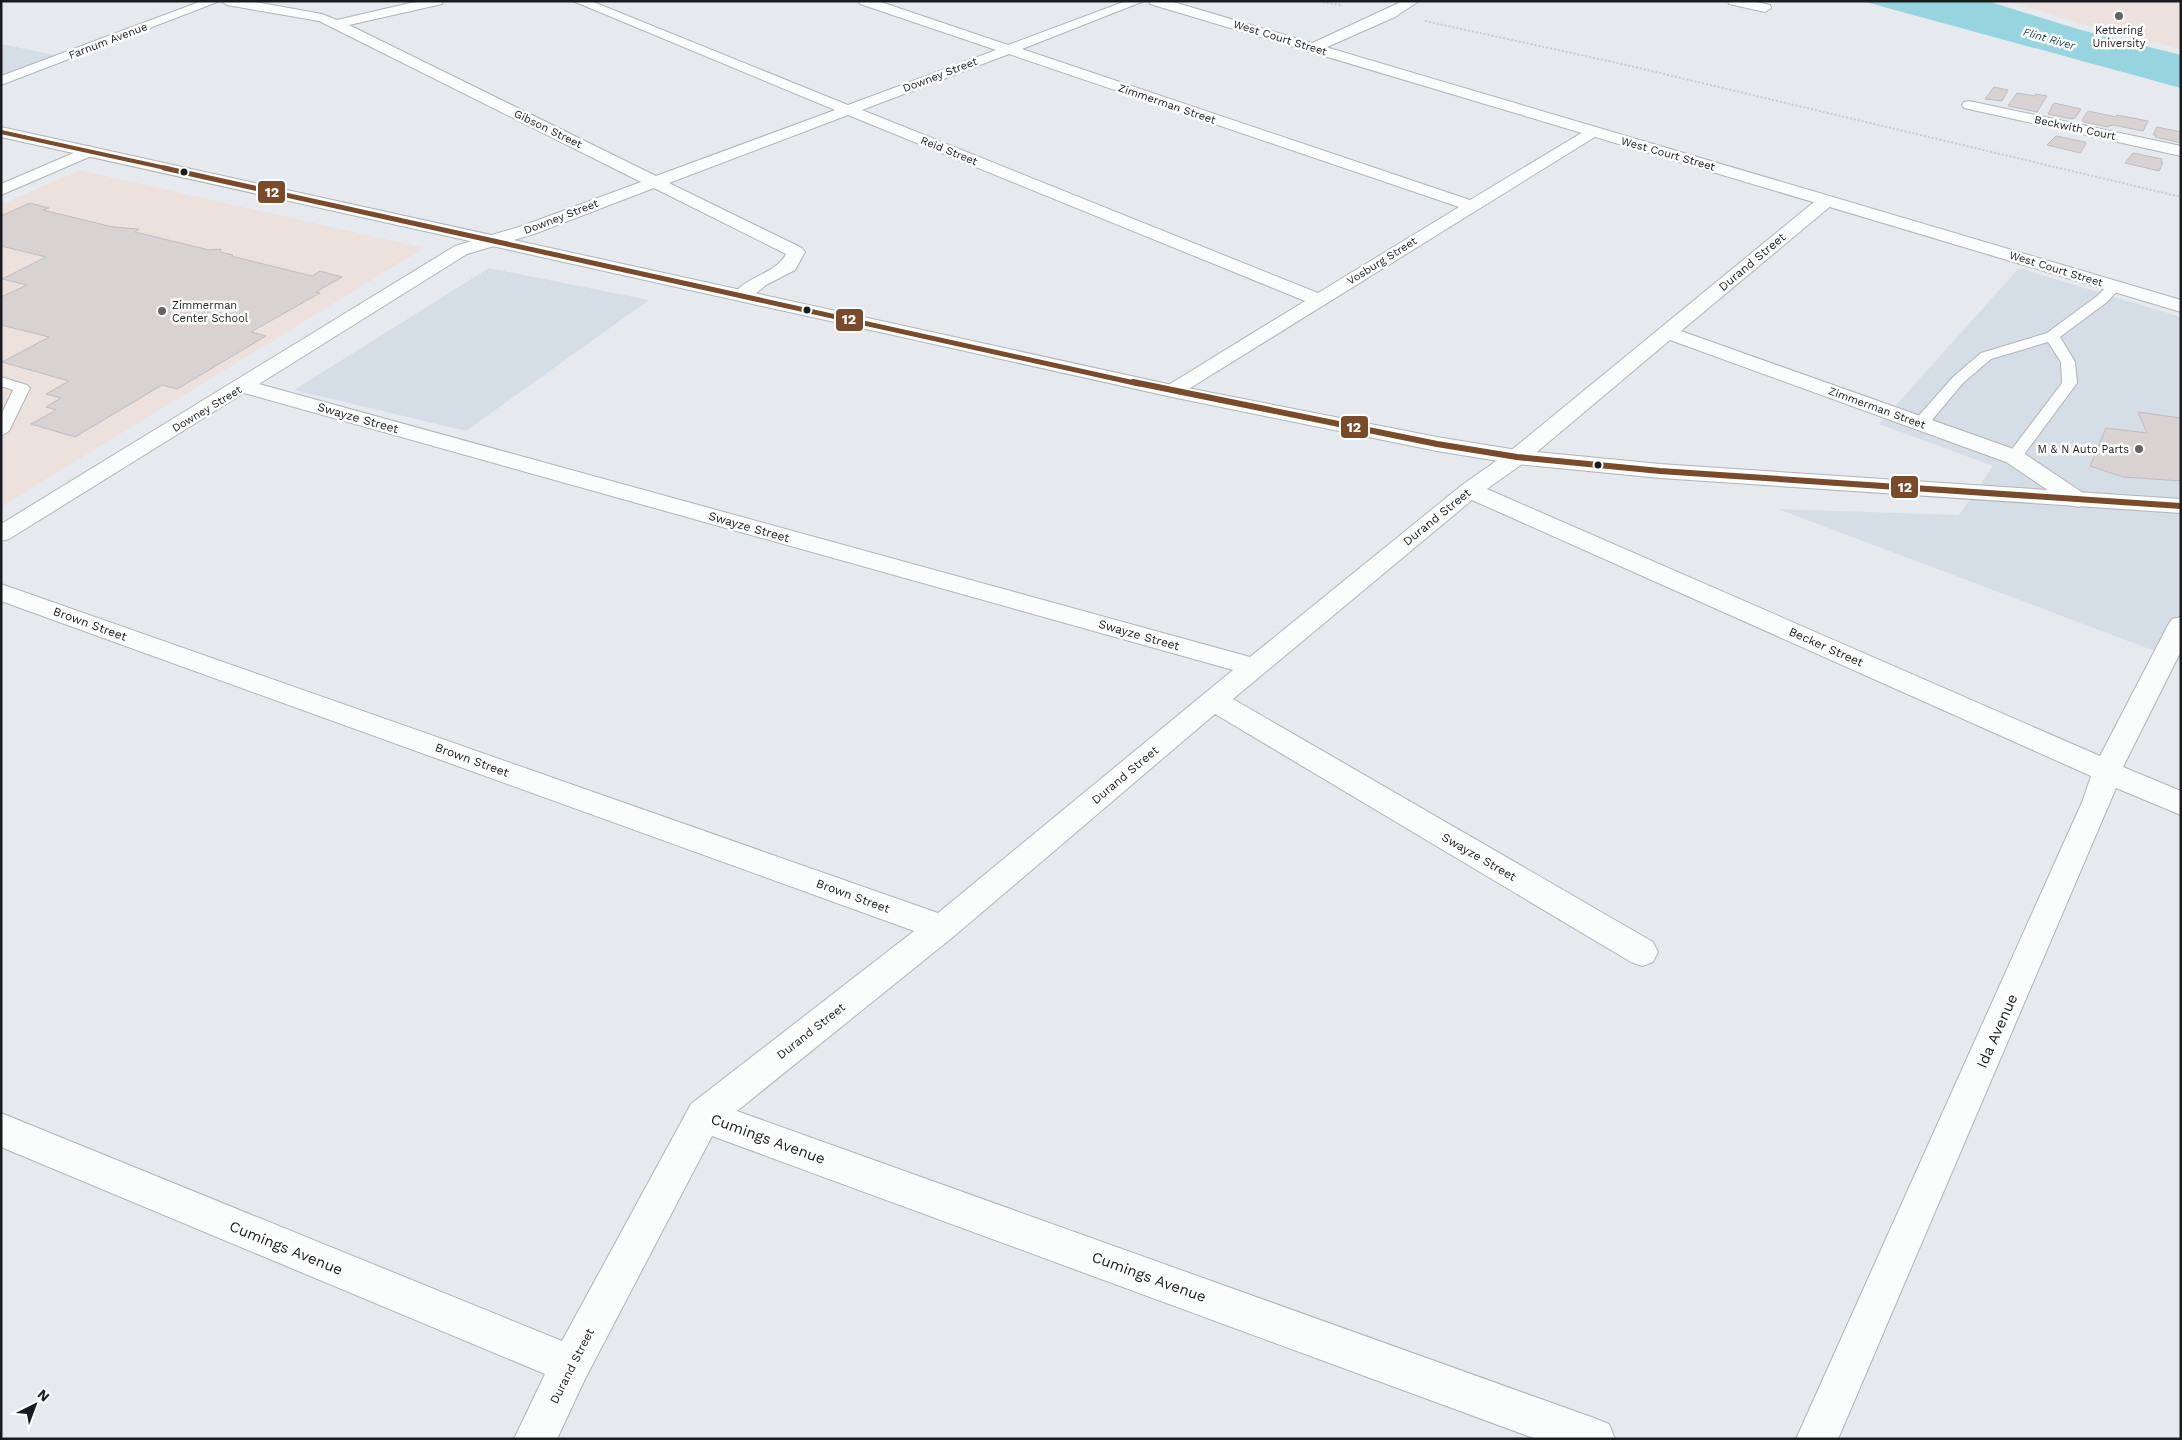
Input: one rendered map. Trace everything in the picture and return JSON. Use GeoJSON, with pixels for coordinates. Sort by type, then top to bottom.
{"type":"FeatureCollection","features":[{"type":"Feature","properties":{"kind":"street","name":"Farnum Avenue"},"geometry":{"type":"LineString","coordinates":[[1,82],[214,1]]}},
{"type":"Feature","properties":{"kind":"street","name":"Gibson Street"},"geometry":{"type":"LineString","coordinates":[[228,1],[322,18],[336,24],[796,252],[789,266],[758,281],[742,295]]}},
{"type":"Feature","properties":{"kind":"street"},"geometry":{"type":"LineString","coordinates":[[336,24],[438,1]]}},
{"type":"Feature","properties":{"kind":"street","name":"Reid Street"},"geometry":{"type":"LineString","coordinates":[[579,1],[1319,300]]}},
{"type":"Feature","properties":{"kind":"street","name":"Zimmerman Street"},"geometry":{"type":"LineString","coordinates":[[864,1],[1470,206]]}},
{"type":"Feature","properties":{"kind":"street","name":"Downey Street"},"geometry":{"type":"LineString","coordinates":[[1,534],[461,250],[528,230],[654,181],[1138,1]]}},
{"type":"Feature","properties":{"kind":"street","name":"West Court Street"},"geometry":{"type":"LineString","coordinates":[[1155,1],[2181,306]]}},
{"type":"Feature","properties":{"kind":"street"},"geometry":{"type":"LineString","coordinates":[[1734,1],[1765,8]]}},
{"type":"Feature","properties":{"kind":"street"},"geometry":{"type":"LineString","coordinates":[[1313,48],[1390,14],[1408,2]]}},
{"type":"Feature","properties":{"kind":"street","name":"Beckwith Court"},"geometry":{"type":"LineString","coordinates":[[1970,105],[2181,151]]}},
{"type":"Feature","properties":{"kind":"street"},"geometry":{"type":"LineString","coordinates":[[1,132],[1172,391],[1437,444],[1517,457],[1660,471],[2181,506]]}},
{"type":"Feature","properties":{"kind":"street","name":"Vosburg Street"},"geometry":{"type":"LineString","coordinates":[[1172,391],[1593,132]]}},
{"type":"Feature","properties":{"kind":"street"},"geometry":{"type":"LineString","coordinates":[[1,190],[90,151]]}},
{"type":"Feature","properties":{"kind":"street","name":"Durand Street"},"geometry":{"type":"LineString","coordinates":[[535,1439],[572,1365],[704,1116],[942,928],[1254,667],[1470,490],[1517,457],[1826,201]]}},
{"type":"Feature","properties":{"kind":"street","name":"Zimmerman Street"},"geometry":{"type":"LineString","coordinates":[[1667,332],[2014,457],[2078,500]]}},
{"type":"Feature","properties":{"kind":"street","name":"Swayze Street"},"geometry":{"type":"LineString","coordinates":[[243,386],[1254,667]]}},
{"type":"Feature","properties":{"kind":"street","name":"Becker Street"},"geometry":{"type":"LineString","coordinates":[[1470,490],[2181,804]]}},
{"type":"Feature","properties":{"kind":"street","name":"Brown Street"},"geometry":{"type":"LineString","coordinates":[[1,592],[942,928]]}},
{"type":"Feature","properties":{"kind":"street","name":"Ida Avenue"},"geometry":{"type":"LineString","coordinates":[[1817,1439],[2098,800],[2107,771],[2181,625]]}},
{"type":"Feature","properties":{"kind":"street","name":"Swayze Street"},"geometry":{"type":"LineString","coordinates":[[1214,701],[1642,952]]}},
{"type":"Feature","properties":{"kind":"street","name":"Cumings Avenue"},"geometry":{"type":"LineString","coordinates":[[704,1116],[1594,1439]]}},
{"type":"Feature","properties":{"kind":"street","name":"Cumings Avenue"},"geometry":{"type":"LineString","coordinates":[[1,1130],[572,1365]]}},
{"type":"Feature","properties":{"kind":"lane"},"geometry":{"type":"LineString","coordinates":[[1920,423],[1958,380],[1986,356],[2052,336],[2114,287]]}},
{"type":"Feature","properties":{"kind":"lane"},"geometry":{"type":"LineString","coordinates":[[2014,457],[2070,382],[2068,362],[2052,336]]}},
{"type":"Feature","properties":{"kind":"lane"},"geometry":{"type":"LineString","coordinates":[[1,381],[22,388],[1,431]]}},
{"type":"Feature","properties":{"kind":"path"},"geometry":{"type":"LineString","coordinates":[[1418,20],[1622,64],[2181,197]]}},
{"type":"Feature","properties":{"kind":"shaded area","name":"Kettering University"},"geometry":{"type":"Polygon","coordinates":[[[2009,1],[2181,1],[2181,49],[2105,31],[2009,1]]]}},
{"type":"Feature","properties":{"kind":"shaded area"},"geometry":{"type":"Polygon","coordinates":[[[1,44],[60,56],[1,77],[1,44]]]}},
{"type":"Feature","properties":{"kind":"shaded area","name":"Zimmerman Center School"},"geometry":{"type":"Polygon","coordinates":[[[79,170],[424,248],[1,507],[1,205],[79,170]]]}},
{"type":"Feature","properties":{"kind":"shaded area"},"geometry":{"type":"Polygon","coordinates":[[[489,268],[649,300],[466,431],[294,390],[489,268]]]}},
{"type":"Feature","properties":{"kind":"shaded area"},"geometry":{"type":"Polygon","coordinates":[[[2019,268],[2181,317],[2181,661],[1778,509],[1959,515],[1993,466],[1879,424],[2019,268]]]}},
{"type":"Feature","properties":{"kind":"water","name":"Flint River"},"geometry":{"type":"Polygon","coordinates":[[[1862,1],[1987,1],[2081,30],[2181,55],[2181,88],[1862,1]]]}},
{"type":"Feature","properties":{"kind":"building"},"geometry":{"type":"Polygon","coordinates":[[[1994,87],[2008,90],[2002,101],[1985,99],[1994,87]]]}},
{"type":"Feature","properties":{"kind":"building"},"geometry":{"type":"Polygon","coordinates":[[[2017,93],[2047,96],[2037,112],[2008,106],[2017,93]]]}},
{"type":"Feature","properties":{"kind":"building"},"geometry":{"type":"Polygon","coordinates":[[[2054,103],[2081,109],[2075,118],[2071,119],[2048,114],[2054,103]]]}},
{"type":"Feature","properties":{"kind":"building"},"geometry":{"type":"Polygon","coordinates":[[[2088,111],[2148,121],[2143,131],[2113,125],[2107,127],[2084,122],[2082,120],[2088,111]]]}},
{"type":"Feature","properties":{"kind":"building"},"geometry":{"type":"Polygon","coordinates":[[[2157,127],[2181,132],[2181,143],[2155,137],[2156,135],[2153,135],[2157,127]]]}},
{"type":"Feature","properties":{"kind":"building"},"geometry":{"type":"Polygon","coordinates":[[[2056,136],[2085,142],[2086,144],[2080,153],[2047,145],[2056,136]]]}},
{"type":"Feature","properties":{"kind":"building"},"geometry":{"type":"Polygon","coordinates":[[[2133,153],[2162,159],[2161,162],[2163,163],[2159,171],[2125,163],[2133,153]]]}},
{"type":"Feature","properties":{"kind":"building"},"geometry":{"type":"Polygon","coordinates":[[[30,203],[49,208],[43,210],[113,227],[139,229],[135,232],[209,250],[221,249],[220,252],[233,255],[231,256],[312,276],[320,271],[342,277],[316,292],[320,293],[251,332],[266,336],[177,389],[162,385],[75,437],[31,424],[56,410],[46,407],[61,398],[46,394],[69,381],[2,362],[49,337],[1,325],[1,297],[27,285],[2,279],[46,257],[1,246],[1,216],[30,203]]]}},
{"type":"Feature","properties":{"kind":"building","name":"M & N Auto Parts"},"geometry":{"type":"Polygon","coordinates":[[[2138,412],[2181,418],[2181,481],[2123,477],[2090,466],[2106,428],[2147,433],[2138,412]]]}},
{"type":"Feature","properties":{"kind":"transit line","name":"12"},"geometry":{"type":"LineString","coordinates":[[1,132],[1172,391],[1437,444],[1517,457],[1660,471],[2181,506]]}},
{"type":"Feature","properties":{"kind":"place","name":"Kettering University"},"geometry":{"type":"Point","coordinates":[2119,16]}},
{"type":"Feature","properties":{"kind":"place","name":"Zimmerman Center School"},"geometry":{"type":"Point","coordinates":[162,311]}},
{"type":"Feature","properties":{"kind":"place","name":"M & N Auto Parts"},"geometry":{"type":"Point","coordinates":[2139,449]}}]}
